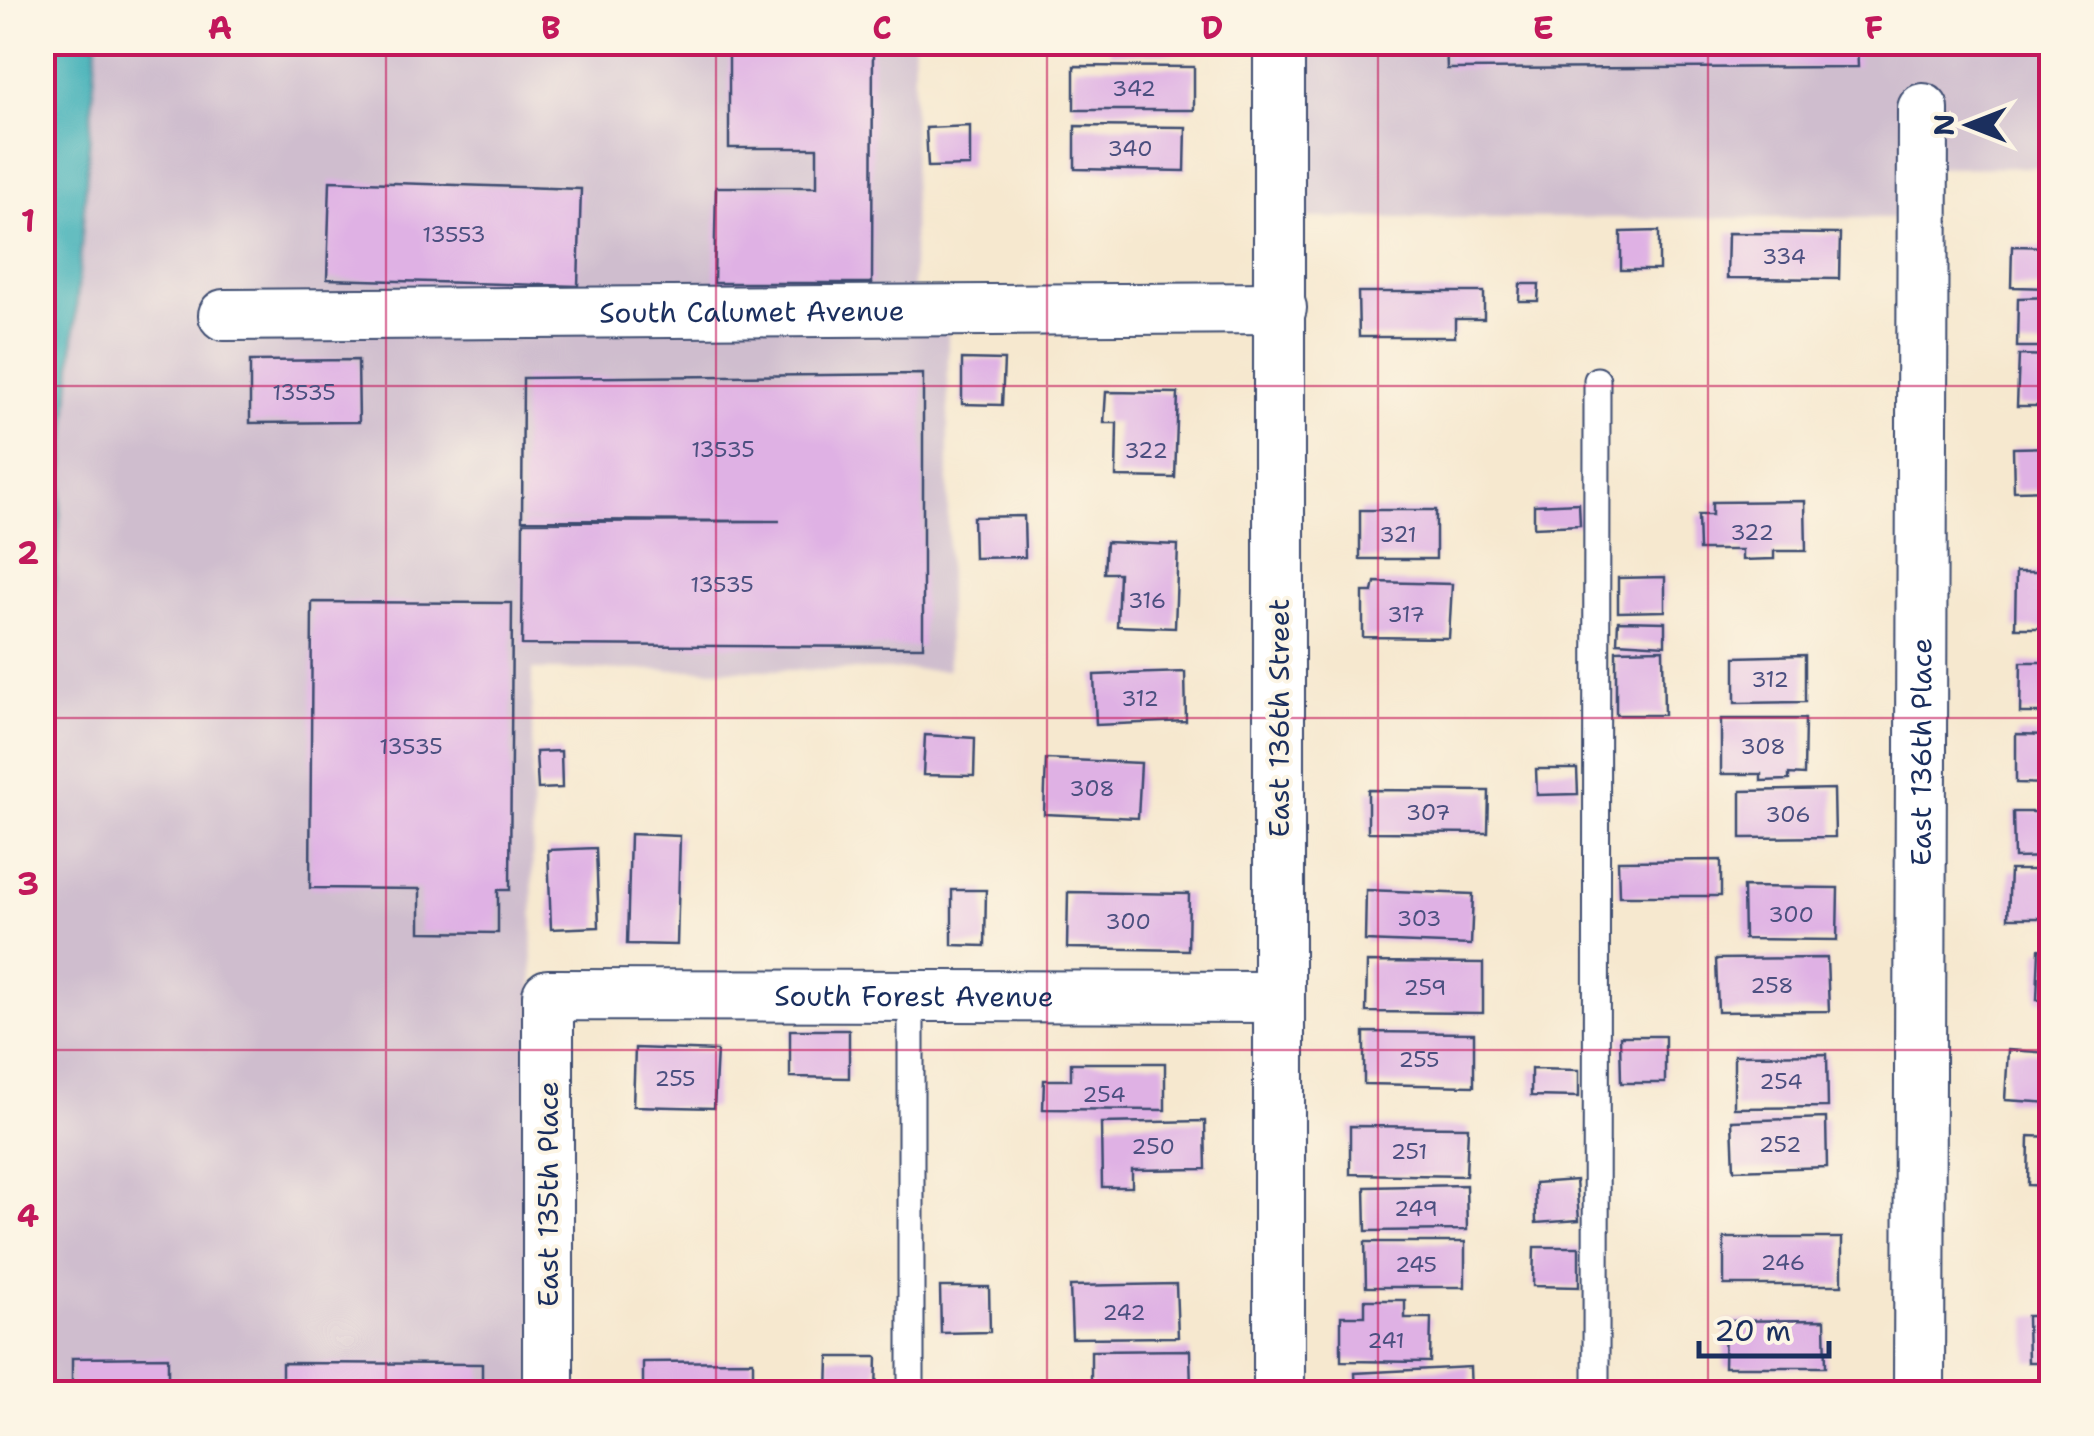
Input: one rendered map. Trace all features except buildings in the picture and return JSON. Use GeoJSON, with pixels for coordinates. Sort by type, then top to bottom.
{"type":"FeatureCollection","features":[{"type":"Feature","properties":{"kind":"street","name":"East 136th Street"},"geometry":{"type":"LineString","coordinates":[[1279,42],[1279,1394]]}},
{"type":"Feature","properties":{"kind":"street","name":"East 136th Place"},"geometry":{"type":"LineString","coordinates":[[1918,1394],[1923,108]]}},
{"type":"Feature","properties":{"kind":"street","name":"South Calumet Avenue"},"geometry":{"type":"LineString","coordinates":[[224,315],[1280,308]]}},
{"type":"Feature","properties":{"kind":"street","name":"South Forest Avenue"},"geometry":{"type":"LineString","coordinates":[[548,995],[1278,997]]}},
{"type":"Feature","properties":{"kind":"street","name":"East 135th Place"},"geometry":{"type":"LineString","coordinates":[[548,995],[548,1394]]}},
{"type":"Feature","properties":{"kind":"lane"},"geometry":{"type":"LineString","coordinates":[[1596,1394],[1597,380]]}},
{"type":"Feature","properties":{"kind":"lane"},"geometry":{"type":"LineString","coordinates":[[911,996],[911,1394]]}},
{"type":"Feature","properties":{"kind":"shaded area"},"geometry":{"type":"Polygon","coordinates":[[[97,43],[914,43],[913,299],[948,299],[948,670],[532,670],[534,1393],[43,1394],[43,734],[97,43]]]}},
{"type":"Feature","properties":{"kind":"shaded area"},"geometry":{"type":"Polygon","coordinates":[[[1271,43],[2051,43],[2051,167],[1908,168],[1909,218],[1271,218],[1271,43]]]}},
{"type":"Feature","properties":{"kind":"water"},"geometry":{"type":"Polygon","coordinates":[[[42,43],[97,43],[43,734],[42,43]]]}}]}
